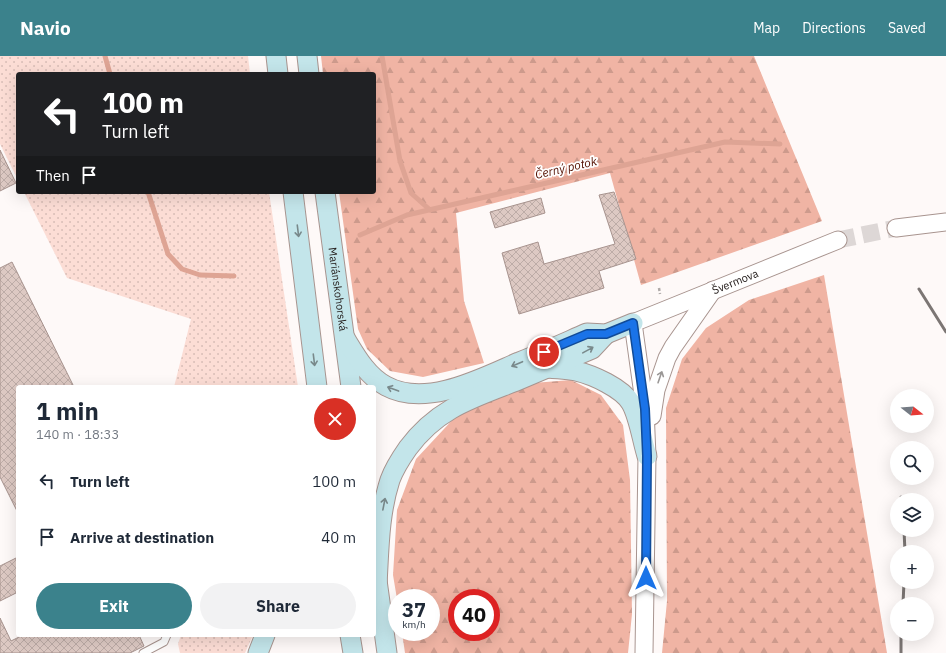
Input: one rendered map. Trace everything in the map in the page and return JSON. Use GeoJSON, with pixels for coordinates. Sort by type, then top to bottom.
{"type":"FeatureCollection","features":[{"type":"Feature","properties":{"kind":"main road"},"geometry":{"type":"LineString","coordinates":[[276,56],[278,72]]}},
{"type":"Feature","properties":{"kind":"main road"},"geometry":{"type":"LineString","coordinates":[[306,56],[309,72]]}},
{"type":"Feature","properties":{"kind":"main road"},"geometry":{"type":"LineString","coordinates":[[293,194],[317,385]]}},
{"type":"Feature","properties":{"kind":"main road","name":"Mariánskohorská"},"geometry":{"type":"LineString","coordinates":[[325,194],[352,385]]}},
{"type":"Feature","properties":{"kind":"main road"},"geometry":{"type":"LineString","coordinates":[[345,338],[366,370],[378,381],[394,390],[410,393],[426,393],[442,391],[472,383],[587,334],[606,334],[633,323]]}},
{"type":"Feature","properties":{"kind":"main road"},"geometry":{"type":"LineString","coordinates":[[378,585],[381,519],[390,478],[396,466],[416,438],[438,417],[462,403],[592,349],[606,334]]}},
{"type":"Feature","properties":{"kind":"main road"},"geometry":{"type":"LineString","coordinates":[[547,368],[576,371],[586,374],[603,381],[624,395],[631,403],[635,413],[647,456]]}},
{"type":"Feature","properties":{"kind":"main road"},"geometry":{"type":"LineString","coordinates":[[376,572],[387,653]]}},
{"type":"Feature","properties":{"kind":"main road"},"geometry":{"type":"LineString","coordinates":[[258,653],[264,637]]}},
{"type":"Feature","properties":{"kind":"main road"},"geometry":{"type":"LineString","coordinates":[[350,637],[353,653]]}},
{"type":"Feature","properties":{"kind":"street"},"geometry":{"type":"LineString","coordinates":[[896,228],[946,222]]}},
{"type":"Feature","properties":{"kind":"street","name":"Švermova"},"geometry":{"type":"LineString","coordinates":[[633,323],[838,240]]}},
{"type":"Feature","properties":{"kind":"street"},"geometry":{"type":"LineString","coordinates":[[647,456],[656,390],[664,367],[673,347],[713,290]]}},
{"type":"Feature","properties":{"kind":"street"},"geometry":{"type":"LineString","coordinates":[[633,323],[645,409],[647,456],[644,653]]}},
{"type":"Feature","properties":{"kind":"lane"},"geometry":{"type":"LineString","coordinates":[[143,653],[164,642],[166,637]]}},
{"type":"Feature","properties":{"kind":"shaded area"},"geometry":{"type":"Polygon","coordinates":[[[0,56],[248,56],[250,72],[16,72],[16,176],[0,144],[0,56]]]}},
{"type":"Feature","properties":{"kind":"shaded area"},"geometry":{"type":"Polygon","coordinates":[[[25,194],[269,194],[298,385],[174,385],[191,319],[67,278],[25,194]]]}},
{"type":"Feature","properties":{"kind":"shaded area"},"geometry":{"type":"Polygon","coordinates":[[[180,637],[252,637],[245,653],[180,653],[178,644],[180,637]]]}},
{"type":"Feature","properties":{"kind":"green space"},"geometry":{"type":"Polygon","coordinates":[[[321,56],[754,56],[822,221],[641,285],[610,173],[456,213],[464,301],[484,363],[423,377],[390,371],[367,349],[358,329],[339,194],[376,194],[376,72],[323,72],[321,56]]]}},
{"type":"Feature","properties":{"kind":"green space"},"geometry":{"type":"Polygon","coordinates":[[[824,275],[887,653],[662,653],[667,601],[666,408],[682,359],[706,328],[749,300],[824,275]]]}},
{"type":"Feature","properties":{"kind":"green space"},"geometry":{"type":"Polygon","coordinates":[[[571,380],[601,395],[623,425],[630,480],[632,614],[628,653],[405,653],[403,641],[440,641],[440,589],[395,589],[393,575],[397,510],[416,459],[457,415],[533,383],[571,380]]]}},
{"type":"Feature","properties":{"kind":"building"},"geometry":{"type":"Polygon","coordinates":[[[0,150],[16,183],[0,191],[0,150]]]}},
{"type":"Feature","properties":{"kind":"building"},"geometry":{"type":"Polygon","coordinates":[[[614,192],[636,259],[599,271],[604,288],[519,314],[502,253],[538,242],[544,264],[615,244],[599,195],[614,192]]]}},
{"type":"Feature","properties":{"kind":"building"},"geometry":{"type":"Polygon","coordinates":[[[541,198],[545,213],[495,228],[490,212],[541,198]]]}},
{"type":"Feature","properties":{"kind":"building"},"geometry":{"type":"Polygon","coordinates":[[[12,262],[73,385],[16,385],[16,509],[0,477],[0,268],[12,262]]]}},
{"type":"Feature","properties":{"kind":"building"},"geometry":{"type":"Polygon","coordinates":[[[16,558],[16,593],[0,601],[0,566],[16,558]]]}},
{"type":"Feature","properties":{"kind":"building"},"geometry":{"type":"Polygon","coordinates":[[[0,618],[11,641],[19,637],[140,637],[144,646],[130,653],[0,653],[0,618]]]}},
{"type":"Feature","properties":{"kind":"waterway","name":"Černý potok"},"geometry":{"type":"LineString","coordinates":[[105,56],[109,72]]}},
{"type":"Feature","properties":{"kind":"waterway"},"geometry":{"type":"LineString","coordinates":[[382,56],[400,161],[411,193],[430,210]]}},
{"type":"Feature","properties":{"kind":"waterway","name":"Černý potok"},"geometry":{"type":"LineString","coordinates":[[360,235],[407,215],[725,142],[780,144]]}},
{"type":"Feature","properties":{"kind":"waterway","name":"Černý potok"},"geometry":{"type":"LineString","coordinates":[[149,194],[168,254],[182,269],[200,275],[234,276]]}},
{"type":"Feature","properties":{"kind":"tunnel"},"geometry":{"type":"LineString","coordinates":[[838,240],[896,228]]}},
{"type":"Feature","properties":{"kind":"railway"},"geometry":{"type":"LineString","coordinates":[[919,289],[946,332]]}},
{"type":"Feature","properties":{"kind":"railway"},"geometry":{"type":"LineString","coordinates":[[904,537],[905,545]]}},
{"type":"Feature","properties":{"kind":"railway"},"geometry":{"type":"LineString","coordinates":[[903,597],[904,589]]}},
{"type":"Feature","properties":{"kind":"railway"},"geometry":{"type":"LineString","coordinates":[[901,641],[901,653]]}},
{"type":"Feature","properties":{"kind":"route"},"geometry":{"type":"LineString","coordinates":[[544,352],[587,334],[606,334],[633,323],[645,409],[647,456],[646,578]]}}]}
